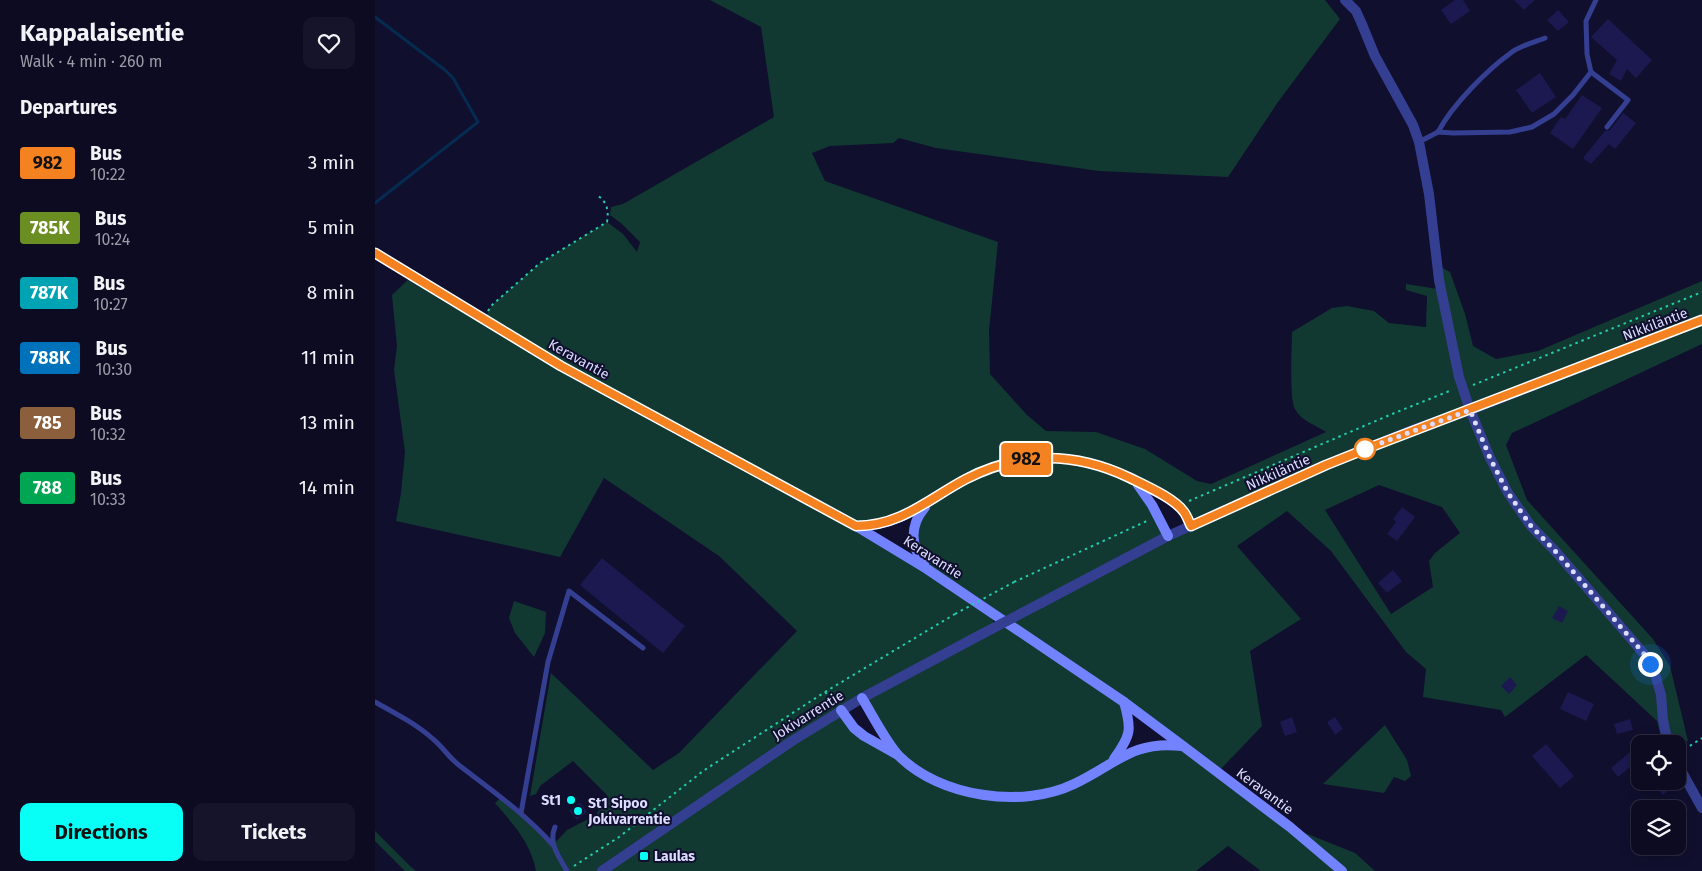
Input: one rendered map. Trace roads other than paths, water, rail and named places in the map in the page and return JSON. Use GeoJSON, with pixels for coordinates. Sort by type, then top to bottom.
{"type":"FeatureCollection","features":[{"type":"Feature","properties":{"kind":"main road","name":"Keravantie"},"geometry":{"type":"LineString","coordinates":[[375,253],[561,366],[856,526],[927,569],[1124,702],[1290,828],[1343,871]]}},
{"type":"Feature","properties":{"kind":"main road"},"geometry":{"type":"LineString","coordinates":[[856,526],[880,525],[917,510],[967,479],[994,468],[1027,459],[1049,457],[1074,459],[1096,464],[1134,480],[1178,506],[1185,513],[1191,526]]}},
{"type":"Feature","properties":{"kind":"main road"},"geometry":{"type":"LineString","coordinates":[[1134,480],[1146,495],[1168,536]]}},
{"type":"Feature","properties":{"kind":"main road"},"geometry":{"type":"LineString","coordinates":[[927,569],[916,553],[913,537],[921,512],[929,502]]}},
{"type":"Feature","properties":{"kind":"main road"},"geometry":{"type":"LineString","coordinates":[[862,698],[899,755]]}},
{"type":"Feature","properties":{"kind":"main road"},"geometry":{"type":"LineString","coordinates":[[1112,762],[1127,742],[1130,728],[1124,702]]}},
{"type":"Feature","properties":{"kind":"main road"},"geometry":{"type":"LineString","coordinates":[[841,710],[854,728],[864,736],[899,755],[931,778],[955,788],[983,795],[1016,797],[1048,792],[1073,785],[1112,762],[1143,747],[1160,744],[1183,746]]}},
{"type":"Feature","properties":{"kind":"street"},"geometry":{"type":"LineString","coordinates":[[1345,0],[1359,16],[1375,56],[1410,118],[1419,142],[1429,194],[1439,280],[1459,377],[1470,410],[1508,493],[1531,526],[1557,553],[1645,655],[1655,674],[1661,695],[1666,735]]}},
{"type":"Feature","properties":{"kind":"street","name":"Nikkiläntie"},"geometry":{"type":"LineString","coordinates":[[1041,603],[1168,536],[1326,465],[1415,429],[1470,410],[1702,320]]}},
{"type":"Feature","properties":{"kind":"street","name":"Jokivarrentie"},"geometry":{"type":"LineString","coordinates":[[602,871],[751,767],[841,710],[1041,603]]}},
{"type":"Feature","properties":{"kind":"street"},"geometry":{"type":"LineString","coordinates":[[1686,779],[1702,808]]}},
{"type":"Feature","properties":{"kind":"lane"},"geometry":{"type":"LineString","coordinates":[[1596,0],[1586,21],[1587,54],[1591,72],[1628,100],[1607,127]]}},
{"type":"Feature","properties":{"kind":"lane"},"geometry":{"type":"LineString","coordinates":[[1438,132],[1451,110],[1495,66],[1514,50],[1545,38]]}},
{"type":"Feature","properties":{"kind":"lane"},"geometry":{"type":"LineString","coordinates":[[1419,142],[1438,132],[1510,132],[1532,127],[1555,114],[1591,72]]}},
{"type":"Feature","properties":{"kind":"lane"},"geometry":{"type":"LineString","coordinates":[[521,813],[548,662],[569,591],[643,648]]}},
{"type":"Feature","properties":{"kind":"lane"},"geometry":{"type":"LineString","coordinates":[[375,702],[421,729],[459,766],[534,824],[553,845],[567,871]]}},
{"type":"Feature","properties":{"kind":"lane"},"geometry":{"type":"LineString","coordinates":[[553,845],[555,826]]}},
{"type":"Feature","properties":{"kind":"waterway"},"geometry":{"type":"LineString","coordinates":[[375,17],[453,78],[478,122],[375,203]]}},
{"type":"Feature","properties":{"kind":"place","name":"St1"},"geometry":{"type":"Point","coordinates":[571,800]}},
{"type":"Feature","properties":{"kind":"place","name":"St1 Sipoo Jokivarrentie"},"geometry":{"type":"Point","coordinates":[578,811]}},
{"type":"Feature","properties":{"kind":"place","name":"Laulas"},"geometry":{"type":"Point","coordinates":[644,856]}}]}
